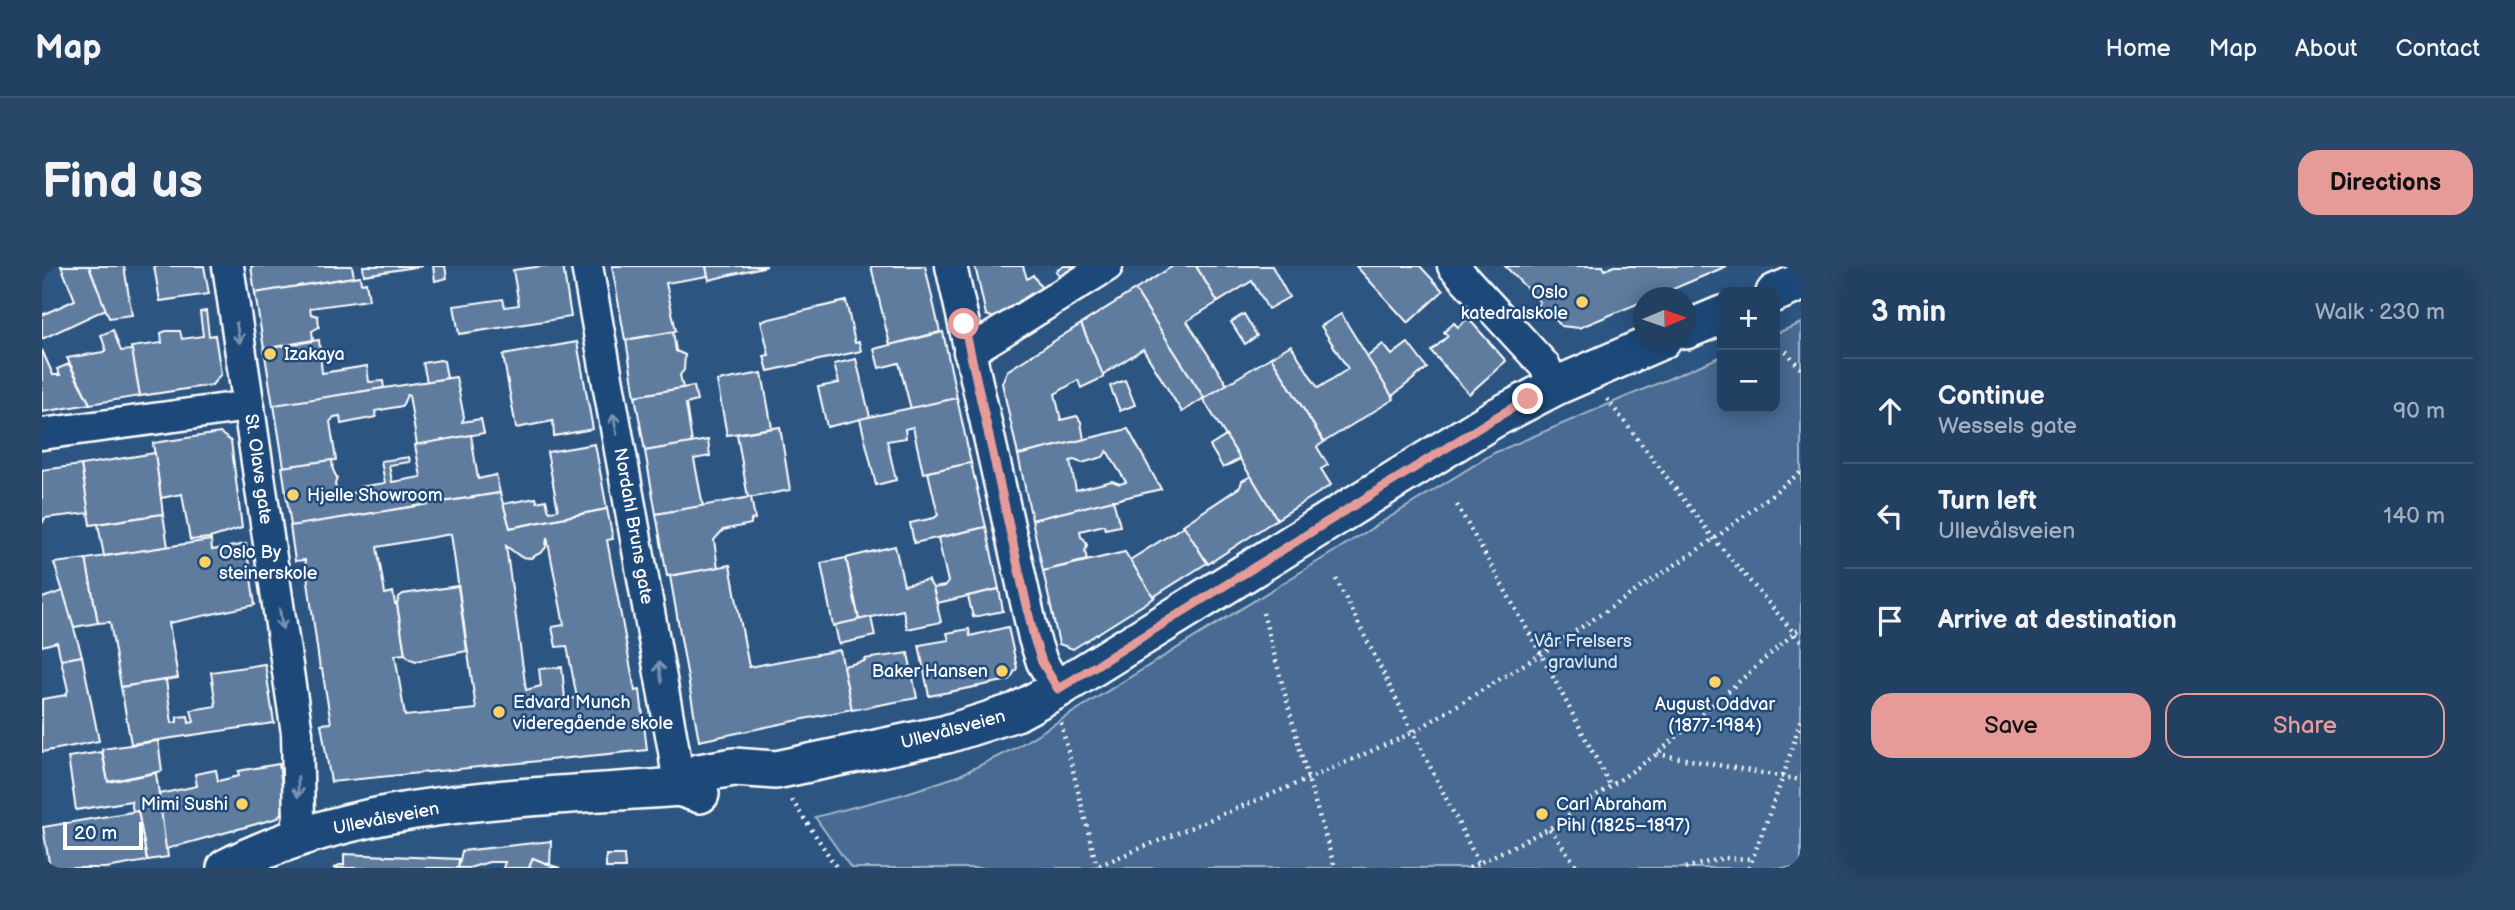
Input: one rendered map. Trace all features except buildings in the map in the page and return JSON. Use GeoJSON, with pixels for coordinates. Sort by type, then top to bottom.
{"type":"FeatureCollection","features":[{"type":"Feature","properties":{"kind":"main road"},"geometry":{"type":"LineString","coordinates":[[1780,291],[1801,282]]}},
{"type":"Feature","properties":{"kind":"main road"},"geometry":{"type":"LineString","coordinates":[[1696,325],[1717,316]]}},
{"type":"Feature","properties":{"kind":"main road","name":"Ullevålsveien"},"geometry":{"type":"LineString","coordinates":[[225,868],[294,839],[360,821],[427,808],[679,787],[703,796],[784,785],[1016,712],[1058,703],[1493,419],[1556,386],[1639,350]]}},
{"type":"Feature","properties":{"kind":"street","name":"St. Olavs gate"},"geometry":{"type":"LineString","coordinates":[[228,266],[297,733],[299,817],[294,839]]}},
{"type":"Feature","properties":{"kind":"street","name":"Nordahl Bruns gate"},"geometry":{"type":"LineString","coordinates":[[587,266],[679,787]]}},
{"type":"Feature","properties":{"kind":"street"},"geometry":{"type":"LineString","coordinates":[[951,266],[1034,638],[1058,703]]}},
{"type":"Feature","properties":{"kind":"street"},"geometry":{"type":"LineString","coordinates":[[970,352],[1107,266]]}},
{"type":"Feature","properties":{"kind":"street"},"geometry":{"type":"LineString","coordinates":[[1452,266],[1544,365],[1556,386]]}},
{"type":"Feature","properties":{"kind":"street"},"geometry":{"type":"LineString","coordinates":[[42,434],[250,406]]}},
{"type":"Feature","properties":{"kind":"path"},"geometry":{"type":"LineString","coordinates":[[1786,351],[1801,369]]}},
{"type":"Feature","properties":{"kind":"path"},"geometry":{"type":"LineString","coordinates":[[1605,394],[1609,404],[1714,539],[1801,641]]}},
{"type":"Feature","properties":{"kind":"path"},"geometry":{"type":"LineString","coordinates":[[1058,703],[1095,868],[1412,733],[1541,654],[1714,539],[1801,472]]}},
{"type":"Feature","properties":{"kind":"path"},"geometry":{"type":"LineString","coordinates":[[1457,505],[1541,654],[1611,787]]}},
{"type":"Feature","properties":{"kind":"path"},"geometry":{"type":"LineString","coordinates":[[1336,579],[1479,864]]}},
{"type":"Feature","properties":{"kind":"path"},"geometry":{"type":"LineString","coordinates":[[1263,614],[1335,868]]}},
{"type":"Feature","properties":{"kind":"path"},"geometry":{"type":"LineString","coordinates":[[1469,868],[1550,828],[1657,754],[1801,627]]}},
{"type":"Feature","properties":{"kind":"path"},"geometry":{"type":"LineString","coordinates":[[1749,868],[1783,777],[1801,719]]}},
{"type":"Feature","properties":{"kind":"path"},"geometry":{"type":"LineString","coordinates":[[1657,754],[1801,779]]}},
{"type":"Feature","properties":{"kind":"path"},"geometry":{"type":"LineString","coordinates":[[784,785],[837,868]]}},
{"type":"Feature","properties":{"kind":"path"},"geometry":{"type":"LineString","coordinates":[[1550,828],[1578,868]]}},
{"type":"Feature","properties":{"kind":"path"},"geometry":{"type":"LineString","coordinates":[[1685,868],[1724,858],[1753,859]]}},
{"type":"Feature","properties":{"kind":"green space","name":"Vår Frelsers gravlund"},"geometry":{"type":"Polygon","coordinates":[[[1801,323],[1801,868],[851,868],[815,817],[904,794],[958,776],[1015,748],[1494,453],[1717,358],[1717,413],[1780,413],[1780,332],[1801,323]]]}},
{"type":"Feature","properties":{"kind":"place","name":"Oslo katedralskole"},"geometry":{"type":"Point","coordinates":[1582,302]}},
{"type":"Feature","properties":{"kind":"place","name":"Izakaya"},"geometry":{"type":"Point","coordinates":[270,354]}},
{"type":"Feature","properties":{"kind":"place","name":"Hjelle Showroom"},"geometry":{"type":"Point","coordinates":[293,495]}},
{"type":"Feature","properties":{"kind":"place","name":"Oslo By steinerskole"},"geometry":{"type":"Point","coordinates":[205,562]}},
{"type":"Feature","properties":{"kind":"place","name":"Baker Hansen"},"geometry":{"type":"Point","coordinates":[1002,671]}},
{"type":"Feature","properties":{"kind":"place","name":"August Oddvar (1877-1984)"},"geometry":{"type":"Point","coordinates":[1715,682]}},
{"type":"Feature","properties":{"kind":"place","name":"Edvard Munch videregående skole"},"geometry":{"type":"Point","coordinates":[499,712]}},
{"type":"Feature","properties":{"kind":"place","name":"Mimi Sushi"},"geometry":{"type":"Point","coordinates":[242,804]}},
{"type":"Feature","properties":{"kind":"place","name":"Carl Abraham Pihl (1825–1897)"},"geometry":{"type":"Point","coordinates":[1542,814]}},
{"type":"Feature","properties":{"kind":"route"},"geometry":{"type":"LineString","coordinates":[[964,324],[1034,638],[1042,662],[1058,689],[1528,399]]}}]}
